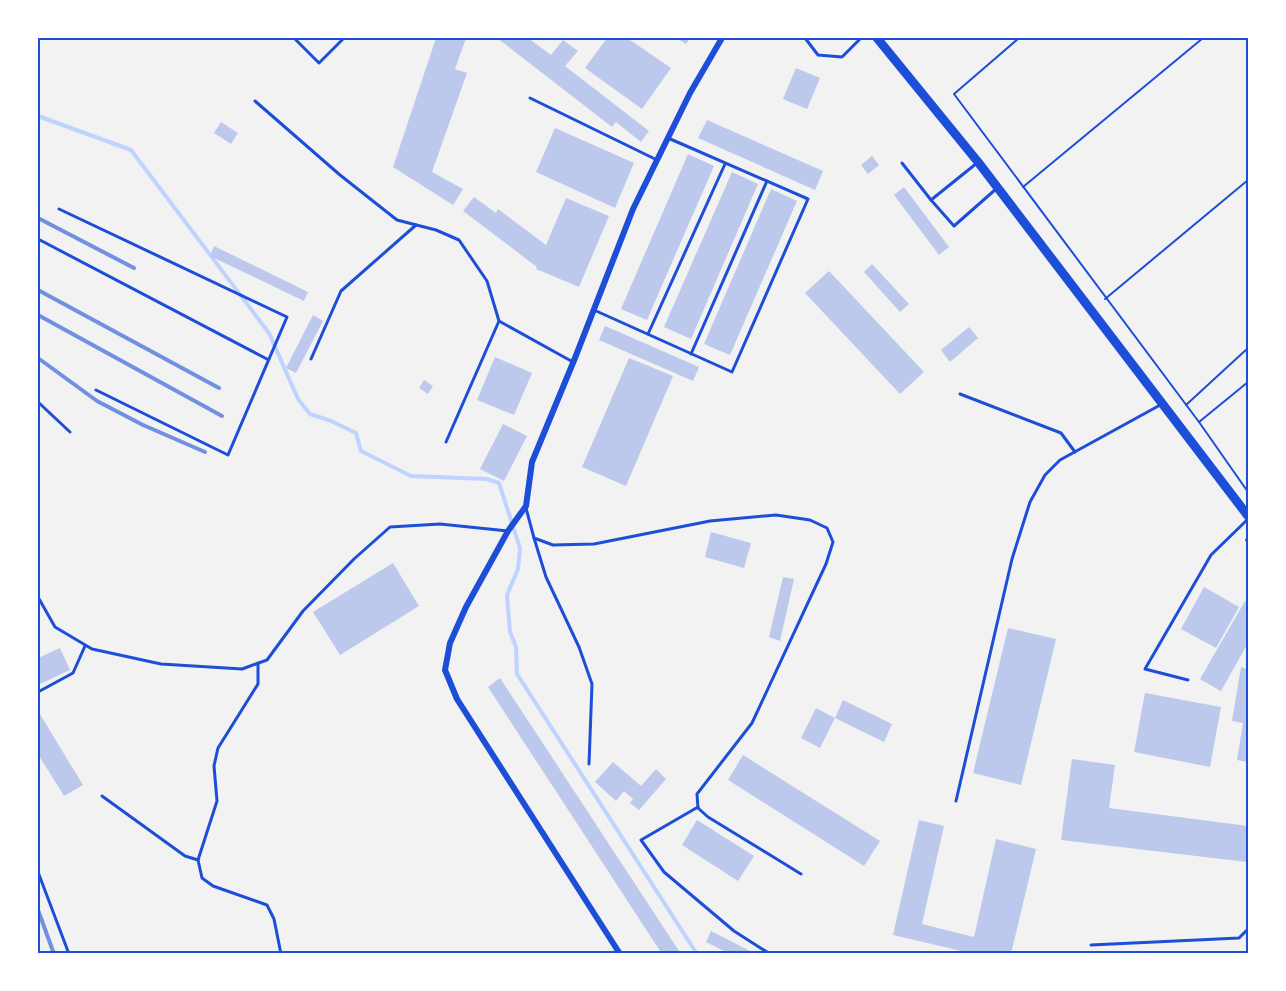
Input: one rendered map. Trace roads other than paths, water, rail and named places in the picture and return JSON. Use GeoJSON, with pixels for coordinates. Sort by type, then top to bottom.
{"type":"FeatureCollection","features":[{"type":"Feature","properties":{"kind":"main road"},"geometry":{"type":"LineString","coordinates":[[877,38],[978,162],[1248,518]]}},
{"type":"Feature","properties":{"kind":"street"},"geometry":{"type":"LineString","coordinates":[[620,954],[457,699],[445,670],[450,643],[466,607],[508,531],[526,506],[532,462],[633,209],[722,38]]}},
{"type":"Feature","properties":{"kind":"lane"},"geometry":{"type":"LineString","coordinates":[[294,38],[319,63],[344,38]]}},
{"type":"Feature","properties":{"kind":"lane"},"geometry":{"type":"LineString","coordinates":[[804,38],[818,55],[842,57],[861,38]]}},
{"type":"Feature","properties":{"kind":"lane"},"geometry":{"type":"LineString","coordinates":[[530,98],[657,160]]}},
{"type":"Feature","properties":{"kind":"lane"},"geometry":{"type":"LineString","coordinates":[[255,101],[340,175],[397,220],[436,230],[459,240],[487,281],[499,321],[446,442]]}},
{"type":"Feature","properties":{"kind":"lane"},"geometry":{"type":"LineString","coordinates":[[594,309],[732,372],[808,199],[668,138]]}},
{"type":"Feature","properties":{"kind":"lane"},"geometry":{"type":"LineString","coordinates":[[931,200],[978,162]]}},
{"type":"Feature","properties":{"kind":"lane"},"geometry":{"type":"LineString","coordinates":[[648,334],[725,164]]}},
{"type":"Feature","properties":{"kind":"lane"},"geometry":{"type":"LineString","coordinates":[[902,164],[954,226],[998,188]]}},
{"type":"Feature","properties":{"kind":"lane"},"geometry":{"type":"LineString","coordinates":[[691,354],[767,181]]}},
{"type":"Feature","properties":{"kind":"lane"},"geometry":{"type":"LineString","coordinates":[[59,209],[286,317],[228,454],[96,390]]}},
{"type":"Feature","properties":{"kind":"lane"},"geometry":{"type":"LineString","coordinates":[[311,359],[341,291],[416,225]]}},
{"type":"Feature","properties":{"kind":"lane"},"geometry":{"type":"LineString","coordinates":[[38,239],[268,360]]}},
{"type":"Feature","properties":{"kind":"lane"},"geometry":{"type":"LineString","coordinates":[[499,321],[573,362]]}},
{"type":"Feature","properties":{"kind":"lane"},"geometry":{"type":"LineString","coordinates":[[960,394],[1061,433],[1075,452]]}},
{"type":"Feature","properties":{"kind":"lane"},"geometry":{"type":"LineString","coordinates":[[38,402],[70,432]]}},
{"type":"Feature","properties":{"kind":"lane"},"geometry":{"type":"LineString","coordinates":[[956,801],[1012,559],[1030,502],[1045,475],[1060,460],[1163,403]]}},
{"type":"Feature","properties":{"kind":"lane"},"geometry":{"type":"LineString","coordinates":[[526,506],[546,578],[579,647],[592,684],[589,764]]}},
{"type":"Feature","properties":{"kind":"lane"},"geometry":{"type":"LineString","coordinates":[[534,537],[553,545],[594,544],[710,521],[776,515],[810,520],[826,528],[832,542],[826,564],[752,723],[697,794],[698,807],[708,817],[801,874]]}},
{"type":"Feature","properties":{"kind":"lane"},"geometry":{"type":"LineString","coordinates":[[1188,680],[1145,669],[1211,555],[1248,518]]}},
{"type":"Feature","properties":{"kind":"lane"},"geometry":{"type":"LineString","coordinates":[[38,597],[55,627],[92,649],[161,664],[242,669],[267,660],[303,611],[354,559],[390,527],[440,524],[508,531]]}},
{"type":"Feature","properties":{"kind":"lane"},"geometry":{"type":"LineString","coordinates":[[38,692],[73,673],[85,645]]}},
{"type":"Feature","properties":{"kind":"lane"},"geometry":{"type":"LineString","coordinates":[[258,663],[258,684],[218,748],[214,766],[217,801],[198,860],[202,878],[213,886],[267,905],[274,919],[281,954]]}},
{"type":"Feature","properties":{"kind":"lane"},"geometry":{"type":"LineString","coordinates":[[102,796],[185,856],[198,860]]}},
{"type":"Feature","properties":{"kind":"lane"},"geometry":{"type":"LineString","coordinates":[[698,807],[642,840],[664,872],[734,931],[770,954]]}},
{"type":"Feature","properties":{"kind":"lane"},"geometry":{"type":"LineString","coordinates":[[38,872],[69,954]]}},
{"type":"Feature","properties":{"kind":"lane"},"geometry":{"type":"LineString","coordinates":[[1091,945],[1239,938],[1248,929]]}},
{"type":"Feature","properties":{"kind":"waterway"},"geometry":{"type":"LineString","coordinates":[[38,116],[131,150],[269,333],[298,399],[310,414],[356,433],[361,451],[411,476],[487,479],[499,483],[520,548],[518,569],[507,595],[510,632],[516,647],[517,674],[697,954]]}},
{"type":"Feature","properties":{"kind":"railway"},"geometry":{"type":"LineString","coordinates":[[38,218],[134,268]]}},
{"type":"Feature","properties":{"kind":"railway"},"geometry":{"type":"LineString","coordinates":[[38,290],[219,388]]}},
{"type":"Feature","properties":{"kind":"railway"},"geometry":{"type":"LineString","coordinates":[[38,315],[222,416]]}},
{"type":"Feature","properties":{"kind":"railway"},"geometry":{"type":"LineString","coordinates":[[38,358],[97,401],[143,425],[205,452]]}},
{"type":"Feature","properties":{"kind":"railway"},"geometry":{"type":"LineString","coordinates":[[38,910],[54,954]]}}]}
